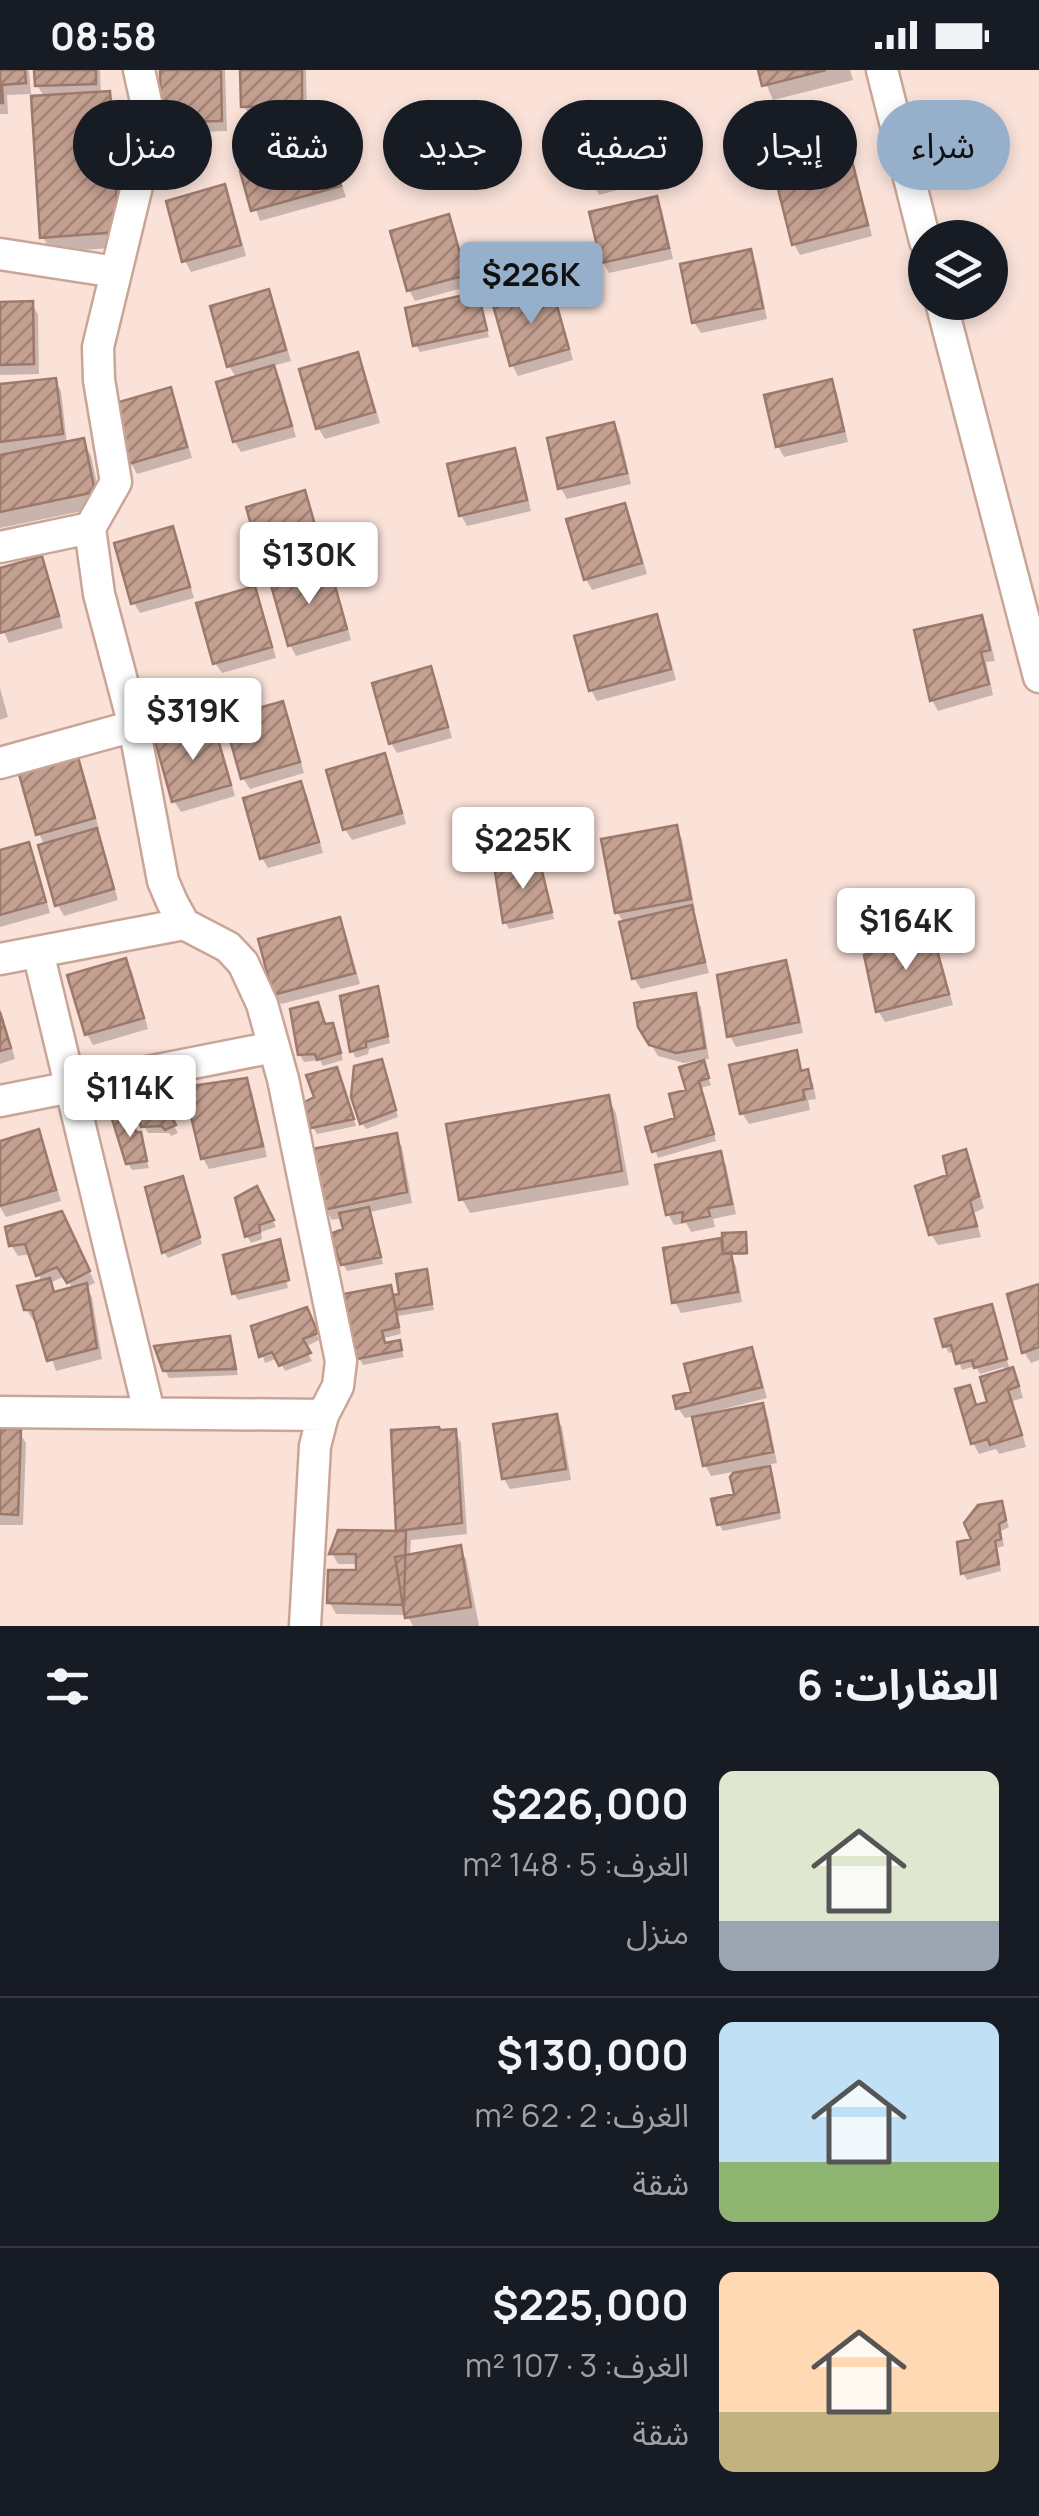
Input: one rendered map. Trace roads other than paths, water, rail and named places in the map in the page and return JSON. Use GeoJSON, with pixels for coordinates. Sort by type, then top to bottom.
{"type":"FeatureCollection","features":[{"type":"Feature","properties":{"kind":"street"},"geometry":{"type":"LineString","coordinates":[[140,70],[146,106],[145,153],[98,346],[116,482],[90,528],[99,594],[134,726],[164,881],[184,924],[228,947],[243,963],[262,1004],[341,1361],[338,1386],[323,1416],[316,1446],[305,1626]]}},
{"type":"Feature","properties":{"kind":"street"},"geometry":{"type":"LineString","coordinates":[[882,70],[920,220]]}},
{"type":"Feature","properties":{"kind":"street"},"geometry":{"type":"LineString","coordinates":[[0,254],[116,272]]}},
{"type":"Feature","properties":{"kind":"street"},"geometry":{"type":"LineString","coordinates":[[946,320],[1039,677]]}},
{"type":"Feature","properties":{"kind":"street"},"geometry":{"type":"LineString","coordinates":[[0,547],[90,528]]}},
{"type":"Feature","properties":{"kind":"street"},"geometry":{"type":"LineString","coordinates":[[0,763],[134,726]]}},
{"type":"Feature","properties":{"kind":"street"},"geometry":{"type":"LineString","coordinates":[[0,959],[184,924]]}},
{"type":"Feature","properties":{"kind":"street"},"geometry":{"type":"LineString","coordinates":[[38,952],[149,1412]]}},
{"type":"Feature","properties":{"kind":"street"},"geometry":{"type":"LineString","coordinates":[[0,1101],[274,1047]]}},
{"type":"Feature","properties":{"kind":"street"},"geometry":{"type":"LineString","coordinates":[[0,1412],[323,1416]]}}]}
